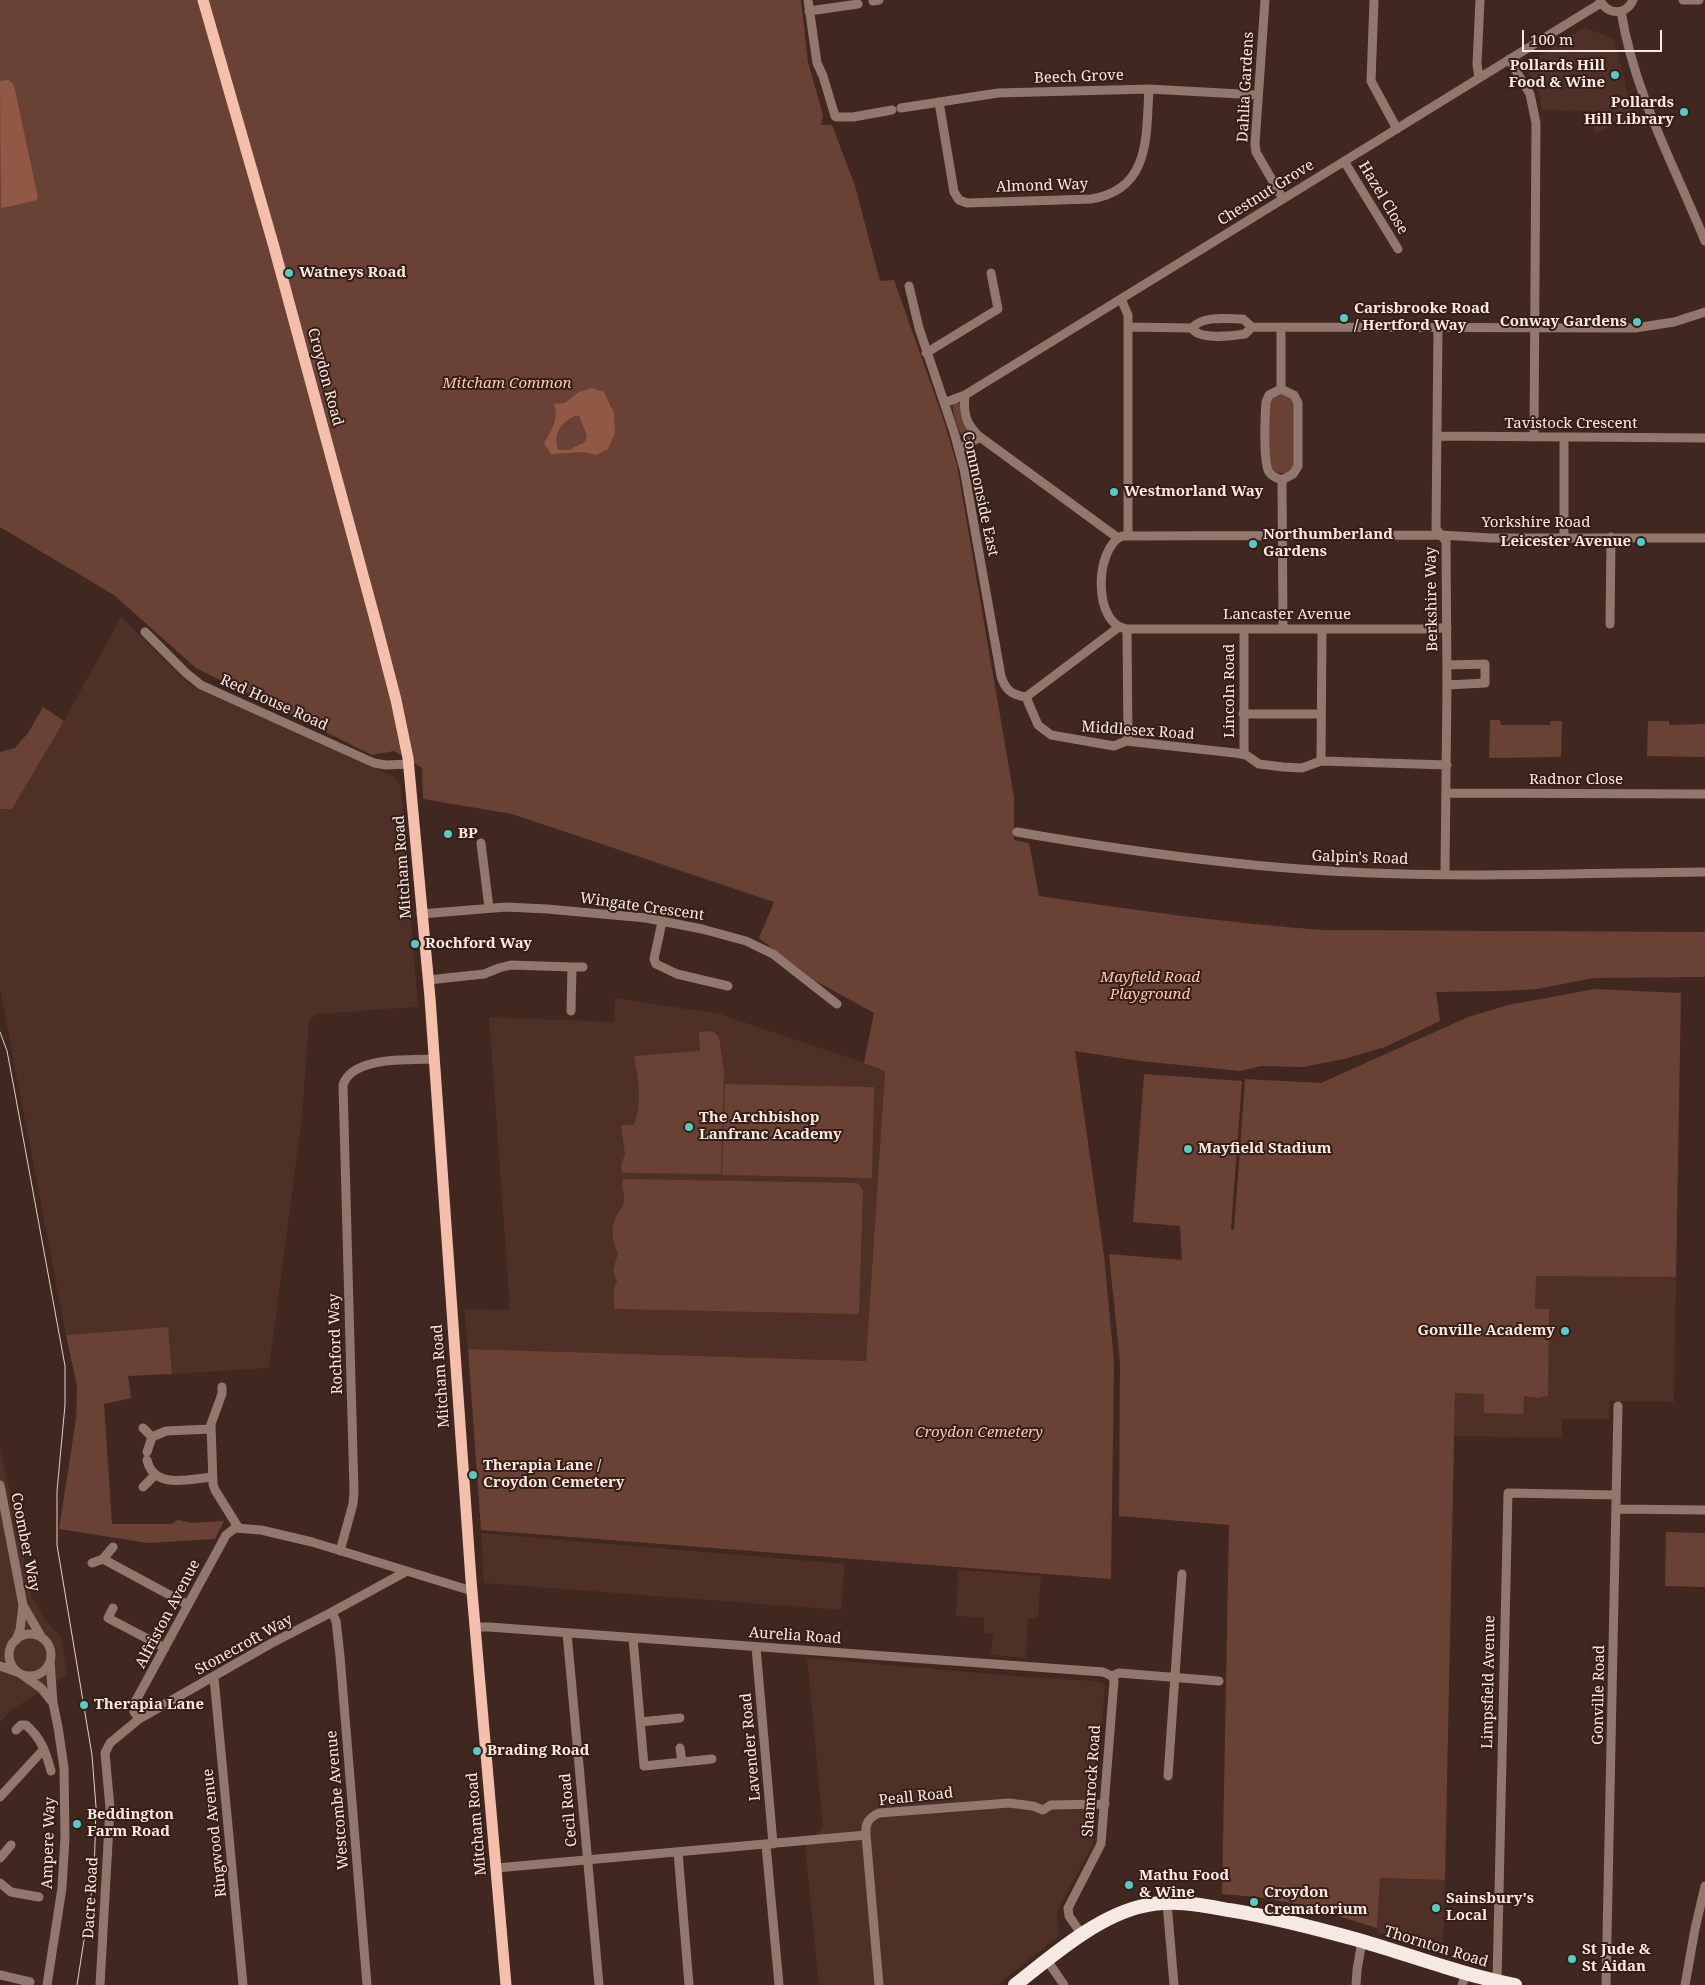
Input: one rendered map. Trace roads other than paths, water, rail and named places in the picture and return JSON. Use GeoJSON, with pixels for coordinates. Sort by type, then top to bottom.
{"type":"FeatureCollection","features":[{"type":"Feature","properties":{"kind":"highway","name":"Thornton Road"},"geometry":{"type":"LineString","coordinates":[[1015,1985],[1082,1935],[1128,1911],[1142,1906],[1167,1903],[1201,1905],[1240,1912],[1362,1941],[1464,1980],[1497,1981],[1515,1985]]}},
{"type":"Feature","properties":{"kind":"main road","name":"Croydon Road"},"geometry":{"type":"LineString","coordinates":[[203,0],[376,623],[396,700],[409,764]]}},
{"type":"Feature","properties":{"kind":"main road","name":"Mitcham Road"},"geometry":{"type":"LineString","coordinates":[[409,764],[434,1058],[472,1591],[496,1868],[498,1912],[506,1985]]}},
{"type":"Feature","properties":{"kind":"street"},"geometry":{"type":"LineString","coordinates":[[808,0],[809,11],[858,4]]}},
{"type":"Feature","properties":{"kind":"street","name":"Dahlia Gardens"},"geometry":{"type":"LineString","coordinates":[[1265,0],[1255,144],[1256,152],[1283,199]]}},
{"type":"Feature","properties":{"kind":"street"},"geometry":{"type":"LineString","coordinates":[[1374,0],[1370,80],[1397,129]]}},
{"type":"Feature","properties":{"kind":"street"},"geometry":{"type":"LineString","coordinates":[[1479,78],[1476,64],[1480,0]]}},
{"type":"Feature","properties":{"kind":"street"},"geometry":{"type":"LineString","coordinates":[[1600,1],[1610,11],[1621,12],[1629,7],[1633,0]]}},
{"type":"Feature","properties":{"kind":"street"},"geometry":{"type":"LineString","coordinates":[[1683,0],[1699,0]]}},
{"type":"Feature","properties":{"kind":"street","name":"Chestnut Grove"},"geometry":{"type":"LineString","coordinates":[[944,403],[965,395],[1397,129],[1600,1]]}},
{"type":"Feature","properties":{"kind":"street","name":"Beech Grove"},"geometry":{"type":"LineString","coordinates":[[809,11],[817,63],[823,76],[833,113],[836,117],[853,117],[998,93],[1149,89],[1258,95]]}},
{"type":"Feature","properties":{"kind":"street"},"geometry":{"type":"LineString","coordinates":[[1621,12],[1630,53],[1648,109],[1705,241]]}},
{"type":"Feature","properties":{"kind":"street"},"geometry":{"type":"LineString","coordinates":[[1509,59],[1530,94],[1536,118],[1534,437]]}},
{"type":"Feature","properties":{"kind":"street","name":"Almond Way"},"geometry":{"type":"LineString","coordinates":[[939,102],[954,192],[959,200],[967,203],[1090,199],[1105,195],[1124,184],[1139,166],[1146,140],[1149,89]]}},
{"type":"Feature","properties":{"kind":"street","name":"Hazel Close"},"geometry":{"type":"LineString","coordinates":[[1344,161],[1398,249]]}},
{"type":"Feature","properties":{"kind":"street"},"geometry":{"type":"LineString","coordinates":[[926,354],[998,309],[991,273]]}},
{"type":"Feature","properties":{"kind":"street","name":"Commonside East"},"geometry":{"type":"LineString","coordinates":[[909,286],[926,354],[959,449],[1001,676],[1004,686],[1011,693],[1026,697]]}},
{"type":"Feature","properties":{"kind":"street"},"geometry":{"type":"LineString","coordinates":[[1121,299],[1127,311],[1128,326],[1123,537]]}},
{"type":"Feature","properties":{"kind":"street"},"geometry":{"type":"LineString","coordinates":[[1192,328],[1195,333],[1203,336],[1245,334],[1252,327],[1535,328],[1648,326],[1674,322],[1705,312]]}},
{"type":"Feature","properties":{"kind":"street"},"geometry":{"type":"LineString","coordinates":[[1128,326],[1192,328],[1200,322],[1243,319],[1252,327]]}},
{"type":"Feature","properties":{"kind":"street"},"geometry":{"type":"LineString","coordinates":[[1281,327],[1281,389]]}},
{"type":"Feature","properties":{"kind":"street","name":"Berkshire Way"},"geometry":{"type":"LineString","coordinates":[[1438,328],[1436,530],[1446,541],[1447,765],[1445,874]]}},
{"type":"Feature","properties":{"kind":"street"},"geometry":{"type":"LineString","coordinates":[[1281,389],[1270,395],[1266,402],[1265,462],[1272,476],[1282,480]]}},
{"type":"Feature","properties":{"kind":"street"},"geometry":{"type":"LineString","coordinates":[[1281,389],[1294,395],[1298,403],[1298,466],[1293,474],[1282,480]]}},
{"type":"Feature","properties":{"kind":"street"},"geometry":{"type":"LineString","coordinates":[[965,395],[965,415],[968,424],[980,437],[1123,537]]}},
{"type":"Feature","properties":{"kind":"street","name":"Tavistock Crescent"},"geometry":{"type":"LineString","coordinates":[[1437,436],[1705,438]]}},
{"type":"Feature","properties":{"kind":"street"},"geometry":{"type":"LineString","coordinates":[[959,449],[980,437]]}},
{"type":"Feature","properties":{"kind":"street"},"geometry":{"type":"LineString","coordinates":[[1564,437],[1564,537]]}},
{"type":"Feature","properties":{"kind":"street"},"geometry":{"type":"LineString","coordinates":[[1282,480],[1283,629]]}},
{"type":"Feature","properties":{"kind":"street","name":"Yorkshire Road"},"geometry":{"type":"LineString","coordinates":[[1123,537],[1441,535],[1491,538],[1705,538]]}},
{"type":"Feature","properties":{"kind":"street"},"geometry":{"type":"LineString","coordinates":[[1123,537],[1111,544],[1104,560],[1101,585],[1106,609],[1123,628],[1128,741]]}},
{"type":"Feature","properties":{"kind":"street"},"geometry":{"type":"LineString","coordinates":[[1610,624],[1611,537]]}},
{"type":"Feature","properties":{"kind":"street","name":"Lancaster Avenue"},"geometry":{"type":"LineString","coordinates":[[1123,628],[1435,629],[1447,627]]}},
{"type":"Feature","properties":{"kind":"street"},"geometry":{"type":"LineString","coordinates":[[1026,697],[1123,628]]}},
{"type":"Feature","properties":{"kind":"street","name":"Lincoln Road"},"geometry":{"type":"LineString","coordinates":[[1244,629],[1244,754]]}},
{"type":"Feature","properties":{"kind":"street"},"geometry":{"type":"LineString","coordinates":[[1321,761],[1322,629]]}},
{"type":"Feature","properties":{"kind":"street","name":"Red House Road"},"geometry":{"type":"LineString","coordinates":[[145,632],[186,673],[207,688],[374,763],[386,765],[409,764]]}},
{"type":"Feature","properties":{"kind":"street"},"geometry":{"type":"LineString","coordinates":[[1447,665],[1485,664],[1485,683],[1447,685]]}},
{"type":"Feature","properties":{"kind":"street","name":"Middlesex Road"},"geometry":{"type":"LineString","coordinates":[[1026,697],[1036,721],[1048,734],[1063,738],[1114,746],[1128,741],[1244,754],[1259,764],[1283,767],[1302,768],[1321,761],[1447,765]]}},
{"type":"Feature","properties":{"kind":"street"},"geometry":{"type":"LineString","coordinates":[[1243,714],[1321,714]]}},
{"type":"Feature","properties":{"kind":"street","name":"Radnor Close"},"geometry":{"type":"LineString","coordinates":[[1446,793],[1705,794]]}},
{"type":"Feature","properties":{"kind":"street","name":"Galpin's Road"},"geometry":{"type":"LineString","coordinates":[[1017,832],[1117,849],[1250,864],[1351,872],[1445,874],[1705,872]]}},
{"type":"Feature","properties":{"kind":"street"},"geometry":{"type":"LineString","coordinates":[[481,843],[489,908]]}},
{"type":"Feature","properties":{"kind":"street","name":"Wingate Crescent"},"geometry":{"type":"LineString","coordinates":[[422,914],[489,908],[573,910],[662,922],[709,931],[758,946],[788,965],[837,1004]]}},
{"type":"Feature","properties":{"kind":"street"},"geometry":{"type":"LineString","coordinates":[[662,922],[654,959],[656,964],[677,974],[728,986]]}},
{"type":"Feature","properties":{"kind":"street"},"geometry":{"type":"LineString","coordinates":[[428,980],[484,974],[511,965],[583,968]]}},
{"type":"Feature","properties":{"kind":"street"},"geometry":{"type":"LineString","coordinates":[[571,1011],[572,967]]}},
{"type":"Feature","properties":{"kind":"street","name":"Rochford Way"},"geometry":{"type":"LineString","coordinates":[[340,1551],[353,1504],[354,1492],[343,1085],[348,1074],[363,1065],[434,1058]]}},
{"type":"Feature","properties":{"kind":"street"},"geometry":{"type":"LineString","coordinates":[[222,1386],[220,1400],[212,1418],[213,1477],[215,1490],[238,1527],[273,1532],[472,1591]]}},
{"type":"Feature","properties":{"kind":"street","name":"Gonville Road"},"geometry":{"type":"LineString","coordinates":[[1606,1985],[1618,1406]]}},
{"type":"Feature","properties":{"kind":"street"},"geometry":{"type":"LineString","coordinates":[[143,1428],[152,1436]]}},
{"type":"Feature","properties":{"kind":"street"},"geometry":{"type":"LineString","coordinates":[[152,1436],[166,1430],[211,1430]]}},
{"type":"Feature","properties":{"kind":"street"},"geometry":{"type":"LineString","coordinates":[[152,1436],[147,1456],[154,1476]]}},
{"type":"Feature","properties":{"kind":"street"},"geometry":{"type":"LineString","coordinates":[[154,1476],[166,1480],[213,1477]]}},
{"type":"Feature","properties":{"kind":"street"},"geometry":{"type":"LineString","coordinates":[[143,1487],[154,1476]]}},
{"type":"Feature","properties":{"kind":"street","name":"Coomber Way"},"geometry":{"type":"LineString","coordinates":[[0,1485],[23,1605],[21,1623],[14,1642]]}},
{"type":"Feature","properties":{"kind":"street","name":"Limpsfield Avenue"},"geometry":{"type":"LineString","coordinates":[[1497,1981],[1508,1493],[1616,1495]]}},
{"type":"Feature","properties":{"kind":"street"},"geometry":{"type":"LineString","coordinates":[[1616,1509],[1705,1510]]}},
{"type":"Feature","properties":{"kind":"street","name":"Alfriston Avenue"},"geometry":{"type":"LineString","coordinates":[[139,1719],[134,1712],[134,1704],[226,1535],[238,1527]]}},
{"type":"Feature","properties":{"kind":"street"},"geometry":{"type":"LineString","coordinates":[[92,1563],[103,1559],[112,1547]]}},
{"type":"Feature","properties":{"kind":"street"},"geometry":{"type":"LineString","coordinates":[[103,1559],[188,1605]]}},
{"type":"Feature","properties":{"kind":"street","name":"Stonecroft Way"},"geometry":{"type":"LineString","coordinates":[[105,1753],[110,1743],[139,1719],[214,1678],[270,1644],[407,1571]]}},
{"type":"Feature","properties":{"kind":"street"},"geometry":{"type":"LineString","coordinates":[[1168,1776],[1182,1574]]}},
{"type":"Feature","properties":{"kind":"street","name":"Coomber Way"},"geometry":{"type":"LineString","coordinates":[[23,1605],[42,1638]]}},
{"type":"Feature","properties":{"kind":"street"},"geometry":{"type":"LineString","coordinates":[[113,1608],[108,1618],[165,1648]]}},
{"type":"Feature","properties":{"kind":"street","name":"Westcombe Avenue"},"geometry":{"type":"LineString","coordinates":[[332,1612],[336,1621],[340,1656],[368,1985]]}},
{"type":"Feature","properties":{"kind":"street","name":"Aurelia Road"},"geometry":{"type":"LineString","coordinates":[[475,1627],[1103,1672],[1112,1676],[1119,1674],[1219,1681]]}},
{"type":"Feature","properties":{"kind":"street","name":"Cecil Road"},"geometry":{"type":"LineString","coordinates":[[568,1633],[599,1985]]}},
{"type":"Feature","properties":{"kind":"street"},"geometry":{"type":"LineString","coordinates":[[0,1649],[25,1635],[31,1634],[42,1638],[50,1648],[50,1661],[44,1671],[34,1676],[20,1674],[10,1662],[10,1650],[14,1642]]}},
{"type":"Feature","properties":{"kind":"street"},"geometry":{"type":"LineString","coordinates":[[634,1638],[644,1766],[712,1759]]}},
{"type":"Feature","properties":{"kind":"street","name":"Lavender Road"},"geometry":{"type":"LineString","coordinates":[[756,1647],[779,1985]]}},
{"type":"Feature","properties":{"kind":"street","name":"Ampere Way"},"geometry":{"type":"LineString","coordinates":[[47,1985],[62,1888],[65,1838],[64,1768],[53,1703],[50,1661]]}},
{"type":"Feature","properties":{"kind":"street"},"geometry":{"type":"LineString","coordinates":[[0,1666],[20,1674],[41,1688],[53,1703]]}},
{"type":"Feature","properties":{"kind":"street","name":"Shamrock Road"},"geometry":{"type":"LineString","coordinates":[[1082,1935],[1069,1916],[1068,1908],[1072,1897],[1100,1848],[1114,1681],[1112,1676]]}},
{"type":"Feature","properties":{"kind":"street","name":"Ringwood Avenue"},"geometry":{"type":"LineString","coordinates":[[214,1678],[243,1985]]}},
{"type":"Feature","properties":{"kind":"street"},"geometry":{"type":"LineString","coordinates":[[640,1722],[680,1718]]}},
{"type":"Feature","properties":{"kind":"street"},"geometry":{"type":"LineString","coordinates":[[16,1730],[21,1725],[26,1725],[36,1734],[44,1749],[51,1771]]}},
{"type":"Feature","properties":{"kind":"street"},"geometry":{"type":"LineString","coordinates":[[680,1748],[682,1762]]}},
{"type":"Feature","properties":{"kind":"street"},"geometry":{"type":"LineString","coordinates":[[0,1797],[44,1749]]}},
{"type":"Feature","properties":{"kind":"street","name":"Dacre Road"},"geometry":{"type":"LineString","coordinates":[[100,1985],[110,1808],[105,1753]]}},
{"type":"Feature","properties":{"kind":"street","name":"Peall Road"},"geometry":{"type":"LineString","coordinates":[[866,1835],[868,1820],[879,1813],[1009,1803],[1028,1804],[1043,1810],[1051,1805],[1105,1804]]}},
{"type":"Feature","properties":{"kind":"street"},"geometry":{"type":"LineString","coordinates":[[496,1868],[866,1835],[879,1985]]}},
{"type":"Feature","properties":{"kind":"street"},"geometry":{"type":"LineString","coordinates":[[0,1858],[11,1845]]}},
{"type":"Feature","properties":{"kind":"street"},"geometry":{"type":"LineString","coordinates":[[678,1852],[690,1985]]}},
{"type":"Feature","properties":{"kind":"street"},"geometry":{"type":"LineString","coordinates":[[0,1883],[11,1892],[39,1897]]}},
{"type":"Feature","properties":{"kind":"street"},"geometry":{"type":"LineString","coordinates":[[1685,1985],[1705,1886]]}},
{"type":"Feature","properties":{"kind":"street"},"geometry":{"type":"LineString","coordinates":[[1167,1903],[1174,1985]]}},
{"type":"Feature","properties":{"kind":"street"},"geometry":{"type":"LineString","coordinates":[[1356,1985],[1362,1941]]}},
{"type":"Feature","properties":{"kind":"street"},"geometry":{"type":"LineString","coordinates":[[1047,1960],[1064,1985]]}},
{"type":"Feature","properties":{"kind":"street"},"geometry":{"type":"LineString","coordinates":[[0,1975],[30,1982]]}},
{"type":"Feature","properties":{"kind":"tram line"},"geometry":{"type":"LineString","coordinates":[[0,1032],[7,1051],[65,1366],[65,1405],[57,1491],[57,1545],[92,1755],[96,1807],[94,1876],[77,1985]]}},
{"type":"Feature","properties":{"kind":"place","name":"Pollards Hill Food & Wine"},"geometry":{"type":"Point","coordinates":[1615,75]}},
{"type":"Feature","properties":{"kind":"place","name":"Pollards Hill Library"},"geometry":{"type":"Point","coordinates":[1684,112]}},
{"type":"Feature","properties":{"kind":"place","name":"Watneys Road"},"geometry":{"type":"Point","coordinates":[289,273]}},
{"type":"Feature","properties":{"kind":"place","name":"Carisbrooke Road / Hertford Way"},"geometry":{"type":"Point","coordinates":[1344,318]}},
{"type":"Feature","properties":{"kind":"place","name":"Conway Gardens"},"geometry":{"type":"Point","coordinates":[1637,322]}},
{"type":"Feature","properties":{"kind":"place","name":"Westmorland Way"},"geometry":{"type":"Point","coordinates":[1114,492]}},
{"type":"Feature","properties":{"kind":"place","name":"Leicester Avenue"},"geometry":{"type":"Point","coordinates":[1641,542]}},
{"type":"Feature","properties":{"kind":"place","name":"Northumberland Gardens"},"geometry":{"type":"Point","coordinates":[1253,544]}},
{"type":"Feature","properties":{"kind":"place","name":"BP"},"geometry":{"type":"Point","coordinates":[448,834]}},
{"type":"Feature","properties":{"kind":"place","name":"Rochford Way"},"geometry":{"type":"Point","coordinates":[415,944]}},
{"type":"Feature","properties":{"kind":"place","name":"The Archbishop Lanfranc Academy"},"geometry":{"type":"Point","coordinates":[689,1127]}},
{"type":"Feature","properties":{"kind":"place","name":"Mayfield Stadium"},"geometry":{"type":"Point","coordinates":[1188,1149]}},
{"type":"Feature","properties":{"kind":"place","name":"Gonville Academy"},"geometry":{"type":"Point","coordinates":[1565,1331]}},
{"type":"Feature","properties":{"kind":"place","name":"Therapia Lane / Croydon Cemetery"},"geometry":{"type":"Point","coordinates":[473,1475]}},
{"type":"Feature","properties":{"kind":"place","name":"Therapia Lane"},"geometry":{"type":"Point","coordinates":[84,1705]}},
{"type":"Feature","properties":{"kind":"place","name":"Brading Road"},"geometry":{"type":"Point","coordinates":[477,1751]}},
{"type":"Feature","properties":{"kind":"place","name":"Beddington Farm Road"},"geometry":{"type":"Point","coordinates":[77,1824]}},
{"type":"Feature","properties":{"kind":"place","name":"Mathu Food & Wine"},"geometry":{"type":"Point","coordinates":[1129,1885]}},
{"type":"Feature","properties":{"kind":"place","name":"Croydon Crematorium"},"geometry":{"type":"Point","coordinates":[1254,1902]}},
{"type":"Feature","properties":{"kind":"place","name":"Sainsbury's Local"},"geometry":{"type":"Point","coordinates":[1436,1908]}},
{"type":"Feature","properties":{"kind":"place","name":"St Jude & St Aidan"},"geometry":{"type":"Point","coordinates":[1572,1959]}},
{"type":"Feature","properties":{"kind":"park label","name":"Mitcham Common"},"geometry":{"type":"Point","coordinates":[507,384]}},
{"type":"Feature","properties":{"kind":"park label","name":"Mayfield Road Playground"},"geometry":{"type":"Point","coordinates":[1150,986]}},
{"type":"Feature","properties":{"kind":"park label","name":"Croydon Cemetery"},"geometry":{"type":"Point","coordinates":[979,1433]}}]}
